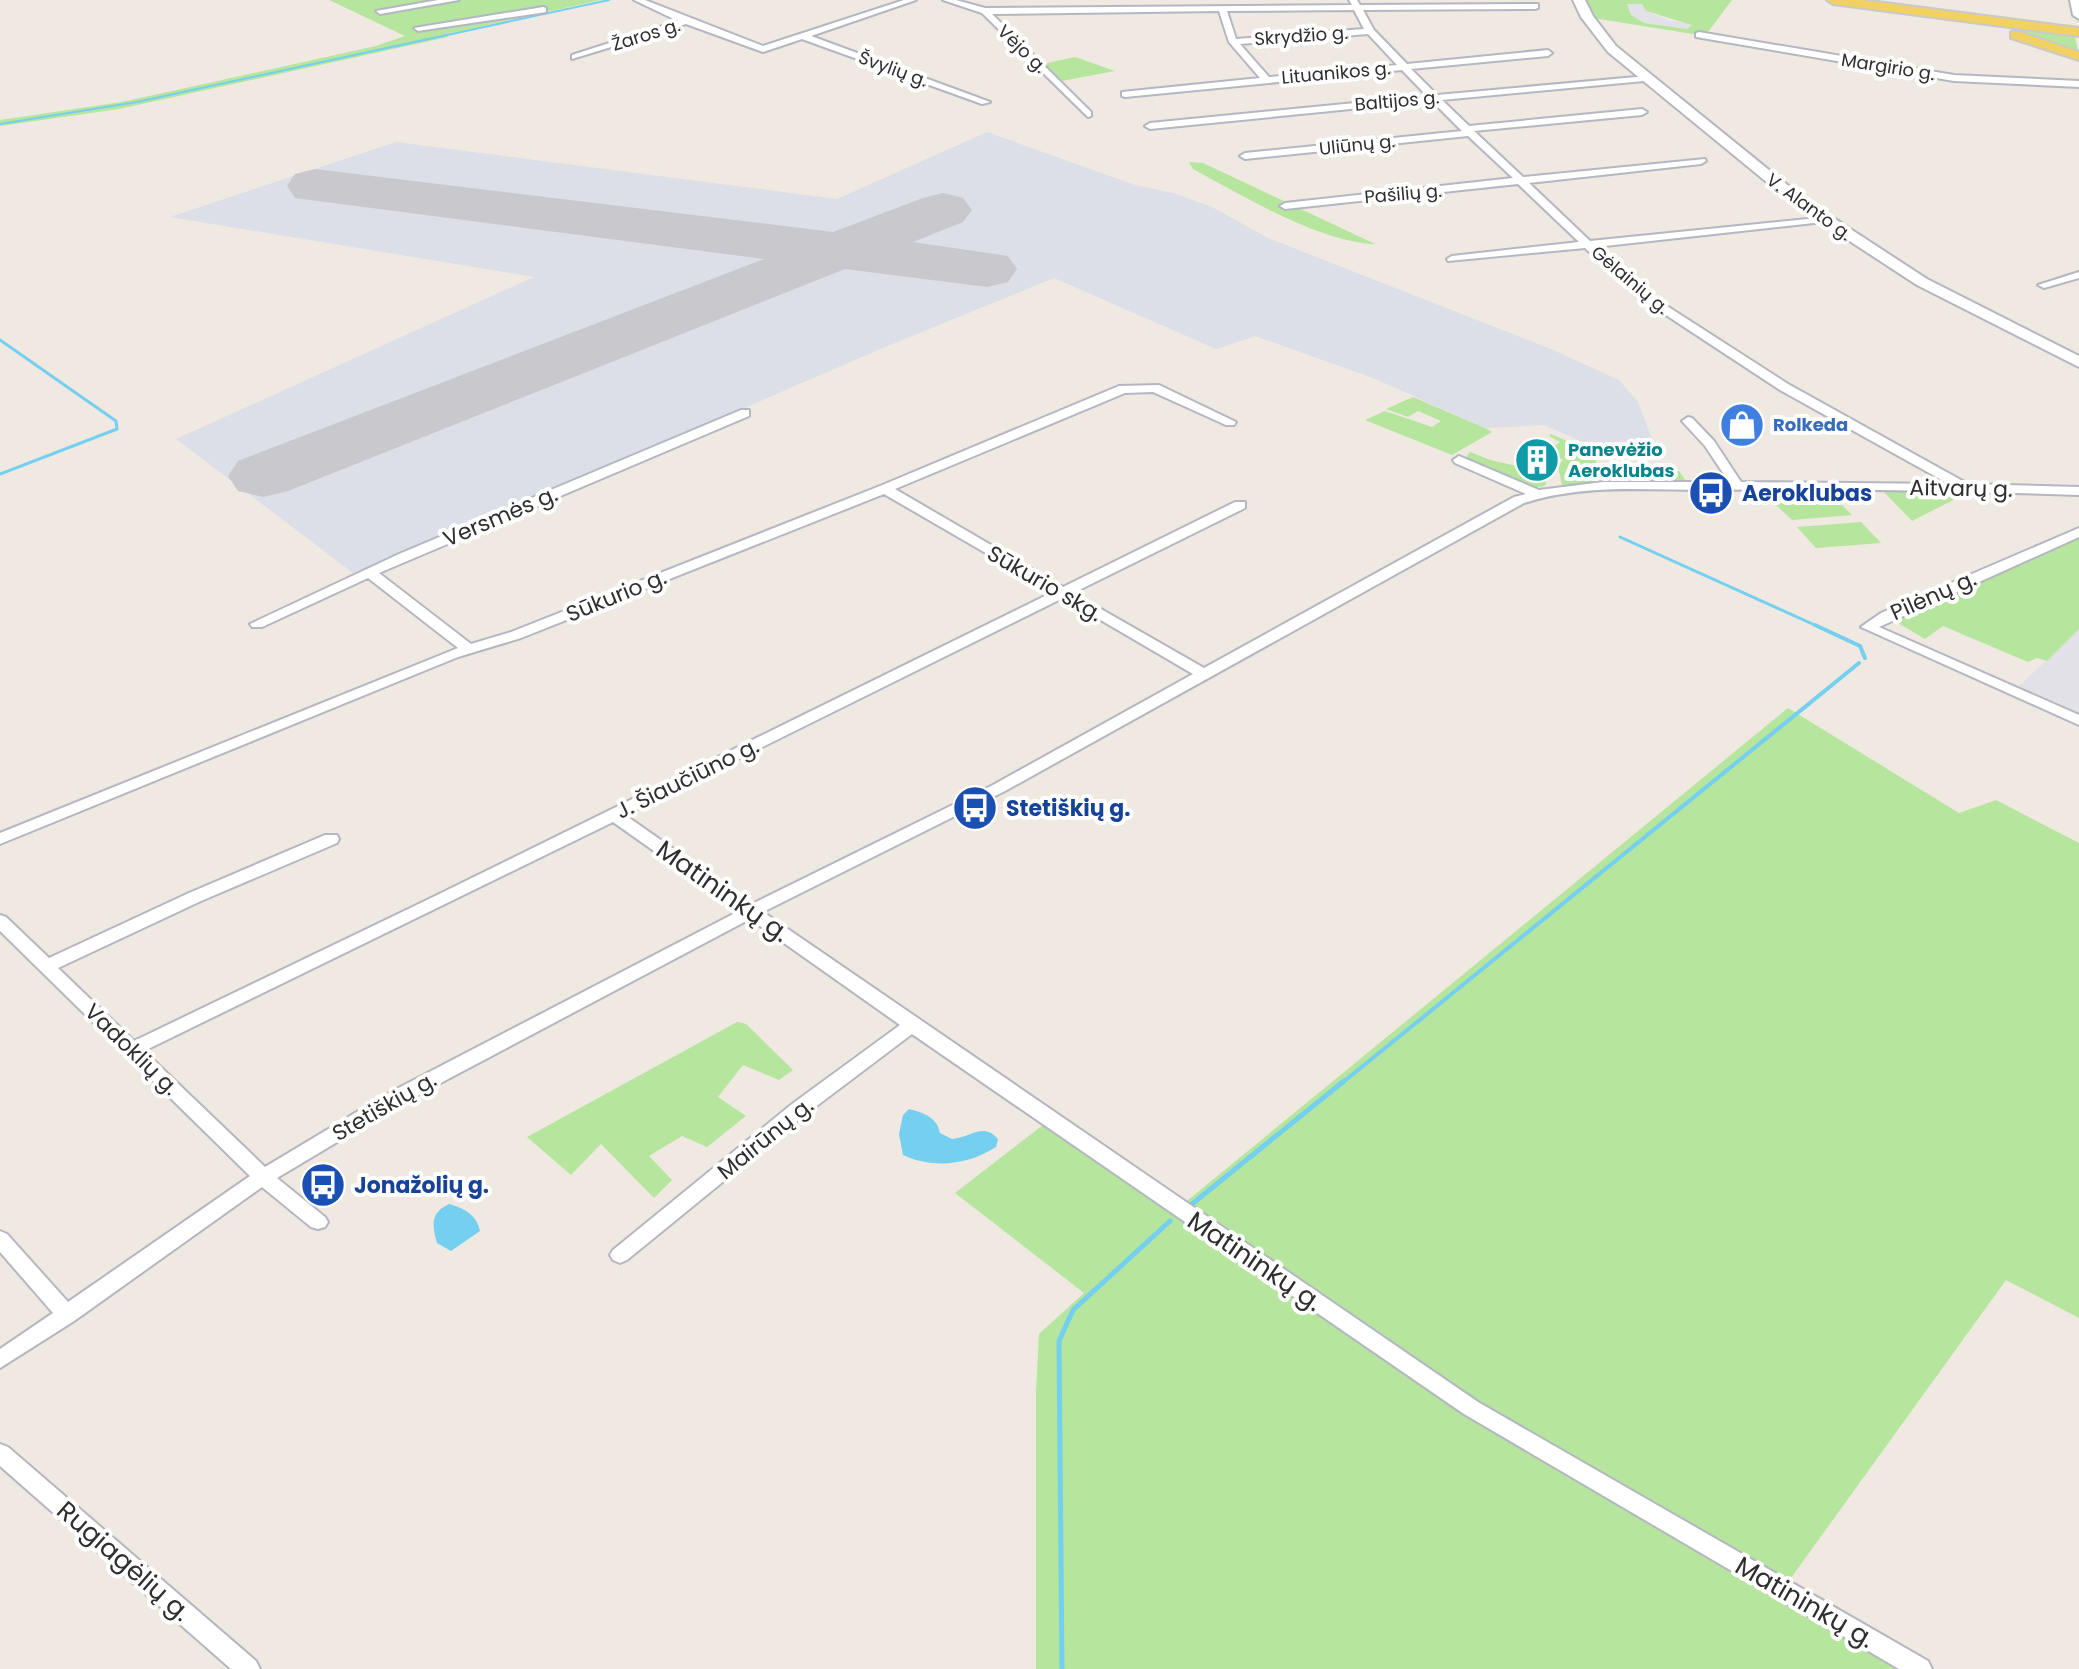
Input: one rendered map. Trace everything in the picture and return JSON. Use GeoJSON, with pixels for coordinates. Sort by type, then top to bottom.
{"type":"FeatureCollection","features":[{"type":"Feature","properties":{"kind":"main road","name":"V. Alanto g."},"geometry":{"type":"LineString","coordinates":[[1579,0],[1600,36],[1644,78],[1823,219],[1958,302],[2079,362]]}},
{"type":"Feature","properties":{"kind":"main road"},"geometry":{"type":"LineString","coordinates":[[1833,0],[2079,32]]}},
{"type":"Feature","properties":{"kind":"main road"},"geometry":{"type":"LineString","coordinates":[[2076,0],[2079,15]]}},
{"type":"Feature","properties":{"kind":"main road"},"geometry":{"type":"LineString","coordinates":[[1972,19],[2079,56]]}},
{"type":"Feature","properties":{"kind":"street"},"geometry":{"type":"LineString","coordinates":[[380,11],[455,0]]}},
{"type":"Feature","properties":{"kind":"street"},"geometry":{"type":"LineString","coordinates":[[418,28],[543,10],[535,0]]}},
{"type":"Feature","properties":{"kind":"street"},"geometry":{"type":"LineString","coordinates":[[638,0],[686,21]]}},
{"type":"Feature","properties":{"kind":"street"},"geometry":{"type":"LineString","coordinates":[[802,36],[912,0]]}},
{"type":"Feature","properties":{"kind":"street","name":"Vėjo g."},"geometry":{"type":"LineString","coordinates":[[947,0],[985,11],[1088,114]]}},
{"type":"Feature","properties":{"kind":"street"},"geometry":{"type":"LineString","coordinates":[[985,11],[1129,4],[1222,8],[1355,4],[1535,6]]}},
{"type":"Feature","properties":{"kind":"street","name":"Gėlainių g."},"geometry":{"type":"LineString","coordinates":[[1355,4],[1370,31],[1433,97],[1638,292],[1784,387],[1966,488]]}},
{"type":"Feature","properties":{"kind":"street"},"geometry":{"type":"LineString","coordinates":[[1222,8],[1233,42],[1266,80]]}},
{"type":"Feature","properties":{"kind":"street","name":"Žaros g."},"geometry":{"type":"LineString","coordinates":[[575,57],[686,21],[763,49],[802,36]]}},
{"type":"Feature","properties":{"kind":"street","name":"Skrydžio g."},"geometry":{"type":"LineString","coordinates":[[1233,42],[1370,31]]}},
{"type":"Feature","properties":{"kind":"street","name":"Margirio g."},"geometry":{"type":"LineString","coordinates":[[1699,35],[1954,78],[2079,84]]}},
{"type":"Feature","properties":{"kind":"street","name":"Švylių g."},"geometry":{"type":"LineString","coordinates":[[802,36],[985,102]]}},
{"type":"Feature","properties":{"kind":"street","name":"Lituanikos g."},"geometry":{"type":"LineString","coordinates":[[1125,94],[1548,53]]}},
{"type":"Feature","properties":{"kind":"street","name":"Baltijos g."},"geometry":{"type":"LineString","coordinates":[[1150,126],[1644,78]]}},
{"type":"Feature","properties":{"kind":"street","name":"Uliūnų g."},"geometry":{"type":"LineString","coordinates":[[1245,156],[1642,112]]}},
{"type":"Feature","properties":{"kind":"street","name":"Pašilių g."},"geometry":{"type":"LineString","coordinates":[[1285,206],[1701,161]]}},
{"type":"Feature","properties":{"kind":"street"},"geometry":{"type":"LineString","coordinates":[[1452,259],[1823,219]]}},
{"type":"Feature","properties":{"kind":"street"},"geometry":{"type":"LineString","coordinates":[[2044,285],[2079,275]]}},
{"type":"Feature","properties":{"kind":"street","name":"Sūkurio g."},"geometry":{"type":"LineString","coordinates":[[0,839],[468,649],[516,635],[885,489],[1131,387],[1155,388],[1230,422]]}},
{"type":"Feature","properties":{"kind":"street","name":"Versmės g."},"geometry":{"type":"LineString","coordinates":[[257,624],[745,413]]}},
{"type":"Feature","properties":{"kind":"street"},"geometry":{"type":"LineString","coordinates":[[1688,421],[1710,444],[1738,486]]}},
{"type":"Feature","properties":{"kind":"street"},"geometry":{"type":"LineString","coordinates":[[1459,460],[1537,494]]}},
{"type":"Feature","properties":{"kind":"street","name":"Aitvarų g."},"geometry":{"type":"LineString","coordinates":[[1510,505],[1537,494],[1610,487],[2079,491]]}},
{"type":"Feature","properties":{"kind":"street","name":"Sūkurio skg."},"geometry":{"type":"LineString","coordinates":[[885,489],[1205,675]]}},
{"type":"Feature","properties":{"kind":"street","name":"J. Šiaučiūno g."},"geometry":{"type":"LineString","coordinates":[[132,1049],[1240,505]]}},
{"type":"Feature","properties":{"kind":"street","name":"Stetiškių g."},"geometry":{"type":"LineString","coordinates":[[0,1360],[263,1177],[392,1100],[752,911],[999,788],[1510,505]]}},
{"type":"Feature","properties":{"kind":"street","name":"Pilėnų g."},"geometry":{"type":"LineString","coordinates":[[2079,532],[1886,616],[1868,627],[2079,721]]}},
{"type":"Feature","properties":{"kind":"street"},"geometry":{"type":"LineString","coordinates":[[370,573],[468,649]]}},
{"type":"Feature","properties":{"kind":"street","name":"Matininkų g."},"geometry":{"type":"LineString","coordinates":[[614,815],[912,1025],[1471,1408],[1920,1669]]}},
{"type":"Feature","properties":{"kind":"street"},"geometry":{"type":"LineString","coordinates":[[47,966],[209,890],[331,839]]}},
{"type":"Feature","properties":{"kind":"street","name":"Vadoklių g."},"geometry":{"type":"LineString","coordinates":[[0,921],[263,1177]]}},
{"type":"Feature","properties":{"kind":"street","name":"Mairūnų g."},"geometry":{"type":"LineString","coordinates":[[620,1255],[799,1109],[912,1025]]}},
{"type":"Feature","properties":{"kind":"street"},"geometry":{"type":"LineString","coordinates":[[263,1177],[318,1222]]}},
{"type":"Feature","properties":{"kind":"street"},"geometry":{"type":"LineString","coordinates":[[0,1239],[67,1315]]}},
{"type":"Feature","properties":{"kind":"street","name":"Rugiagėlių g."},"geometry":{"type":"LineString","coordinates":[[0,1453],[248,1669]]}},
{"type":"Feature","properties":{"kind":"shaded area"},"geometry":{"type":"Polygon","coordinates":[[[1626,4],[1642,4],[1646,11],[1667,20],[1693,24],[1687,29],[1644,23],[1631,15],[1626,4]]]}},
{"type":"Feature","properties":{"kind":"shaded area"},"geometry":{"type":"Polygon","coordinates":[[[987,132],[1135,185],[1173,193],[1212,207],[1268,238],[1551,349],[1619,380],[1638,402],[1651,437],[1664,451],[1594,447],[1544,425],[1485,428],[1373,378],[1255,336],[1216,349],[1054,278],[885,347],[357,576],[176,439],[534,277],[170,217],[396,142],[837,199],[987,132]]]}},
{"type":"Feature","properties":{"kind":"shaded area"},"geometry":{"type":"Polygon","coordinates":[[[2079,629],[2079,718],[2015,690],[2079,629]]]}},
{"type":"Feature","properties":{"kind":"green space"},"geometry":{"type":"Polygon","coordinates":[[[329,0],[601,0],[119,109],[0,126],[0,120],[122,102],[376,46],[405,36],[329,0]]]}},
{"type":"Feature","properties":{"kind":"green space"},"geometry":{"type":"Polygon","coordinates":[[[1579,0],[1732,0],[1705,36],[1587,17],[1579,0]],[[1627,4],[1631,15],[1644,23],[1687,29],[1692,25],[1646,11],[1642,4],[1627,4]]]}},
{"type":"Feature","properties":{"kind":"green space"},"geometry":{"type":"Polygon","coordinates":[[[1999,25],[2069,34],[2075,38],[2079,54],[1999,25]]]}},
{"type":"Feature","properties":{"kind":"green space"},"geometry":{"type":"Polygon","coordinates":[[[1075,57],[1115,71],[1062,81],[1043,64],[1075,57]]]}},
{"type":"Feature","properties":{"kind":"green space"},"geometry":{"type":"Polygon","coordinates":[[[1189,162],[1203,163],[1375,244],[1306,227],[1193,169],[1189,162]]]}},
{"type":"Feature","properties":{"kind":"green space"},"geometry":{"type":"Polygon","coordinates":[[[1413,397],[1492,432],[1452,455],[1365,420],[1385,411],[1432,427],[1441,421],[1418,411],[1408,417],[1386,409],[1413,397]]]}},
{"type":"Feature","properties":{"kind":"green space"},"geometry":{"type":"Polygon","coordinates":[[[1551,434],[1594,453],[1601,482],[1562,485],[1558,466],[1563,460],[1547,451],[1560,442],[1549,436],[1551,434]]]}},
{"type":"Feature","properties":{"kind":"green space"},"geometry":{"type":"Polygon","coordinates":[[[1470,452],[1490,460],[1549,473],[1545,486],[1531,488],[1465,459],[1470,452]]]}},
{"type":"Feature","properties":{"kind":"green space"},"geometry":{"type":"Polygon","coordinates":[[[1617,469],[1679,471],[1686,481],[1622,482],[1617,469]]]}},
{"type":"Feature","properties":{"kind":"green space"},"geometry":{"type":"Polygon","coordinates":[[[1882,490],[1961,496],[1912,521],[1882,490]]]}},
{"type":"Feature","properties":{"kind":"green space"},"geometry":{"type":"Polygon","coordinates":[[[1761,491],[1830,493],[1852,515],[1792,520],[1761,491]]]}},
{"type":"Feature","properties":{"kind":"green space"},"geometry":{"type":"Polygon","coordinates":[[[1861,522],[1881,543],[1816,548],[1797,527],[1861,522]]]}},
{"type":"Feature","properties":{"kind":"green space"},"geometry":{"type":"Polygon","coordinates":[[[2079,532],[2079,629],[2047,661],[2037,658],[2028,662],[1943,626],[1925,639],[1886,616],[2079,532]]]}},
{"type":"Feature","properties":{"kind":"green space"},"geometry":{"type":"Polygon","coordinates":[[[1788,708],[1959,813],[1996,800],[2079,843],[2079,1318],[2006,1280],[1783,1589],[1920,1669],[1036,1669],[1036,1391],[1039,1334],[1084,1293],[955,1193],[1043,1125],[1171,1214],[1788,708]]]}},
{"type":"Feature","properties":{"kind":"green space"},"geometry":{"type":"Polygon","coordinates":[[[737,1022],[746,1024],[793,1070],[779,1080],[743,1065],[718,1097],[746,1116],[707,1147],[682,1136],[649,1156],[672,1180],[654,1198],[601,1144],[571,1175],[527,1137],[737,1022]]]}},
{"type":"Feature","properties":{"kind":"water"},"geometry":{"type":"Polygon","coordinates":[[[909,1109],[929,1116],[940,1133],[952,1139],[982,1131],[993,1134],[998,1139],[996,1147],[974,1158],[950,1163],[926,1162],[903,1155],[899,1134],[903,1115],[909,1109]]]}},
{"type":"Feature","properties":{"kind":"water"},"geometry":{"type":"Polygon","coordinates":[[[449,1204],[469,1213],[480,1231],[451,1251],[437,1243],[434,1225],[438,1211],[449,1204]]]}},
{"type":"Feature","properties":{"kind":"waterway"},"geometry":{"type":"LineString","coordinates":[[0,124],[137,102],[609,0]]}},
{"type":"Feature","properties":{"kind":"waterway"},"geometry":{"type":"LineString","coordinates":[[0,340],[116,421],[117,429],[0,474]]}},
{"type":"Feature","properties":{"kind":"waterway"},"geometry":{"type":"LineString","coordinates":[[1620,537],[1819,627]]}},
{"type":"Feature","properties":{"kind":"waterway"},"geometry":{"type":"LineString","coordinates":[[1815,625],[1860,646],[1865,658]]}},
{"type":"Feature","properties":{"kind":"waterway"},"geometry":{"type":"LineString","coordinates":[[1342,1083],[1859,663]]}},
{"type":"Feature","properties":{"kind":"waterway"},"geometry":{"type":"LineString","coordinates":[[1192,1204],[1344,1081]]}},
{"type":"Feature","properties":{"kind":"waterway"},"geometry":{"type":"LineString","coordinates":[[1062,1669],[1059,1341],[1073,1310],[1170,1221]]}},
{"type":"Feature","properties":{"kind":"runway"},"geometry":{"type":"LineString","coordinates":[[315,186],[839,251]]}},
{"type":"Feature","properties":{"kind":"runway"},"geometry":{"type":"LineString","coordinates":[[839,251],[943,210]]}},
{"type":"Feature","properties":{"kind":"runway"},"geometry":{"type":"LineString","coordinates":[[263,476],[839,251]]}},
{"type":"Feature","properties":{"kind":"runway"},"geometry":{"type":"LineString","coordinates":[[839,251],[987,269]]}},
{"type":"Feature","properties":{"kind":"place","name":"Rolkeda"},"geometry":{"type":"Point","coordinates":[1742,425]}},
{"type":"Feature","properties":{"kind":"place","name":"Panevėžio Aeroklubas"},"geometry":{"type":"Point","coordinates":[1537,460]}},
{"type":"Feature","properties":{"kind":"place","name":"Aeroklubas"},"geometry":{"type":"Point","coordinates":[1711,493]}},
{"type":"Feature","properties":{"kind":"place","name":"Stetiškių g."},"geometry":{"type":"Point","coordinates":[975,808]}},
{"type":"Feature","properties":{"kind":"place","name":"Jonažolių g."},"geometry":{"type":"Point","coordinates":[323,1185]}}]}
